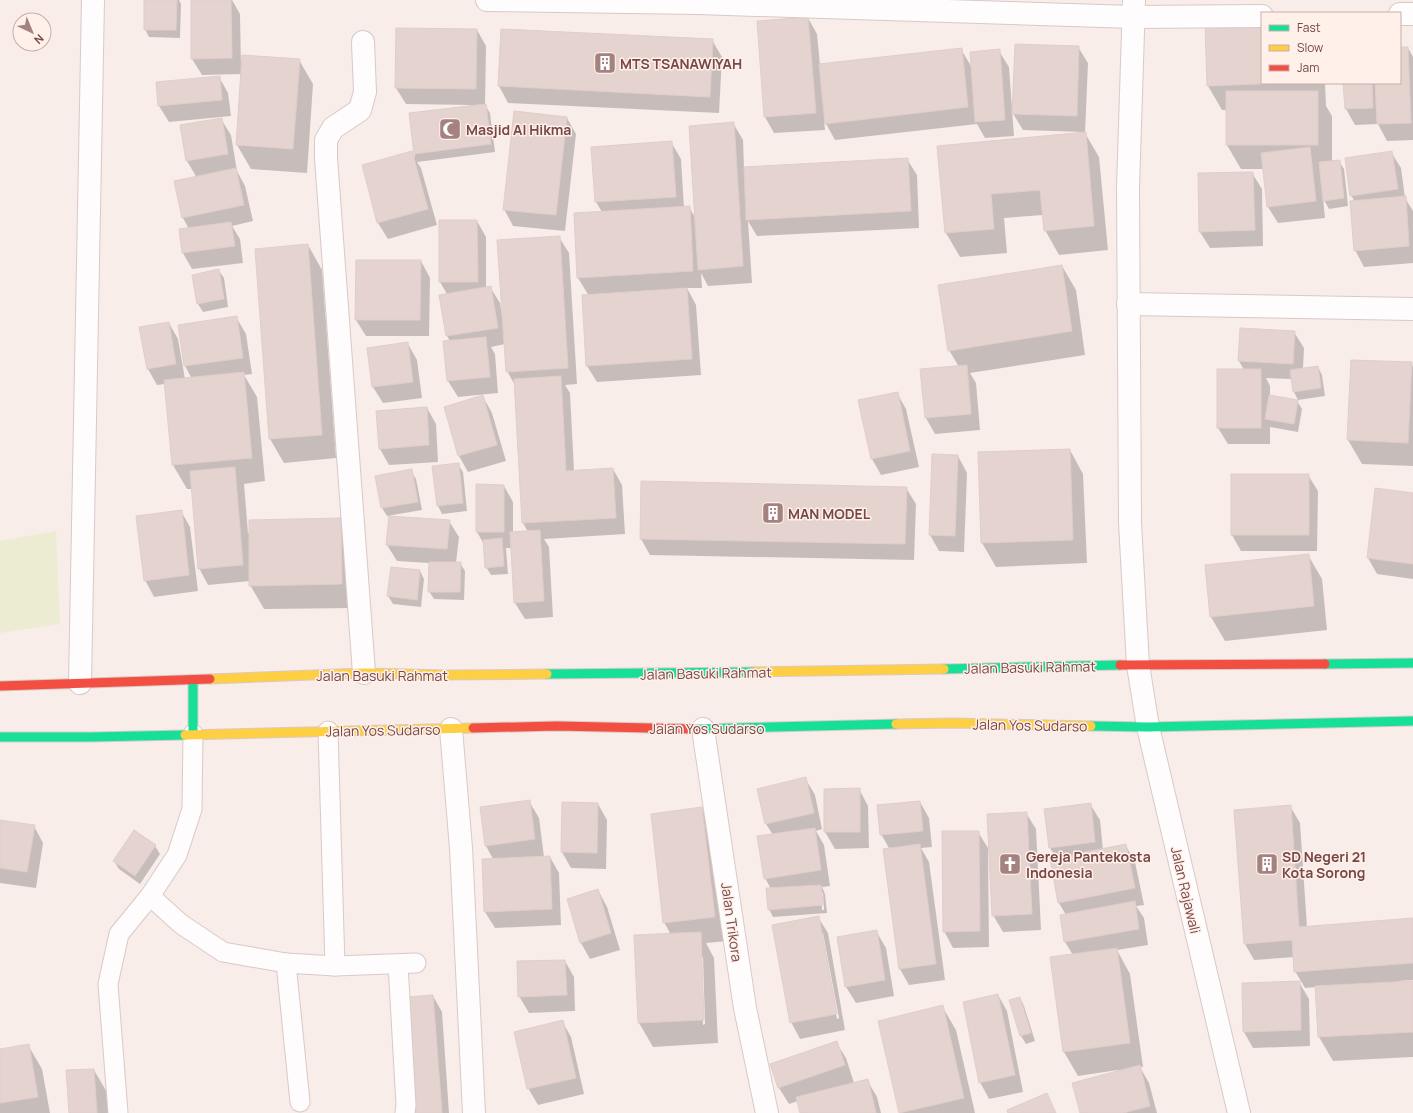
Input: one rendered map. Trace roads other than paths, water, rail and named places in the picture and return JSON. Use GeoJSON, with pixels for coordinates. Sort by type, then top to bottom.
{"type":"FeatureCollection","features":[{"type":"Feature","properties":{"kind":"highway","name":"Jalan Basuki Rahmat"},"geometry":{"type":"LineString","coordinates":[[0,686],[364,673],[449,675],[720,673],[1413,663]]}},
{"type":"Feature","properties":{"kind":"highway"},"geometry":{"type":"LineString","coordinates":[[193,734],[194,680]]}},
{"type":"Feature","properties":{"kind":"highway","name":"Jalan Yos Sudarso"},"geometry":{"type":"LineString","coordinates":[[0,737],[557,726],[703,729],[953,723],[1148,727],[1413,721]]}},
{"type":"Feature","properties":{"kind":"street"},"geometry":{"type":"LineString","coordinates":[[80,683],[93,0]]}},
{"type":"Feature","properties":{"kind":"street"},"geometry":{"type":"LineString","coordinates":[[487,0],[1133,8],[1261,16]]}},
{"type":"Feature","properties":{"kind":"street","name":"Jalan Rajawali"},"geometry":{"type":"LineString","coordinates":[[1133,8],[1128,188],[1128,304],[1130,523],[1138,666],[1148,727],[1239,1113]]}},
{"type":"Feature","properties":{"kind":"street"},"geometry":{"type":"LineString","coordinates":[[1401,14],[1413,14]]}},
{"type":"Feature","properties":{"kind":"street"},"geometry":{"type":"LineString","coordinates":[[363,42],[365,92],[360,110],[333,128],[326,140],[326,158],[364,673]]}},
{"type":"Feature","properties":{"kind":"street"},"geometry":{"type":"LineString","coordinates":[[1128,304],[1413,309]]}},
{"type":"Feature","properties":{"kind":"street"},"geometry":{"type":"LineString","coordinates":[[451,729],[461,848],[474,1113]]}},
{"type":"Feature","properties":{"kind":"street","name":"Jalan Trikora"},"geometry":{"type":"LineString","coordinates":[[703,729],[745,1008],[767,1113]]}},
{"type":"Feature","properties":{"kind":"lane"},"geometry":{"type":"LineString","coordinates":[[328,731],[335,966]]}},
{"type":"Feature","properties":{"kind":"lane"},"geometry":{"type":"LineString","coordinates":[[118,1113],[108,984],[119,934],[150,896],[177,855],[192,809],[193,734]]}},
{"type":"Feature","properties":{"kind":"lane"},"geometry":{"type":"LineString","coordinates":[[150,896],[182,924],[223,952],[286,963],[335,966],[407,963],[406,1105],[404,1113]]}},
{"type":"Feature","properties":{"kind":"lane"},"geometry":{"type":"LineString","coordinates":[[286,963],[300,1102]]}},
{"type":"Feature","properties":{"kind":"place","name":"MTS TSANAWIYAH"},"geometry":{"type":"Point","coordinates":[605,63]}},
{"type":"Feature","properties":{"kind":"place","name":"Masjid Al Hikma"},"geometry":{"type":"Point","coordinates":[450,129]}},
{"type":"Feature","properties":{"kind":"place","name":"MAN MODEL"},"geometry":{"type":"Point","coordinates":[773,513]}},
{"type":"Feature","properties":{"kind":"place","name":"Gereja Pantekosta Indonesia"},"geometry":{"type":"Point","coordinates":[1010,864]}},
{"type":"Feature","properties":{"kind":"place","name":"SD Negeri 21 Kota Sorong"},"geometry":{"type":"Point","coordinates":[1267,864]}}]}
